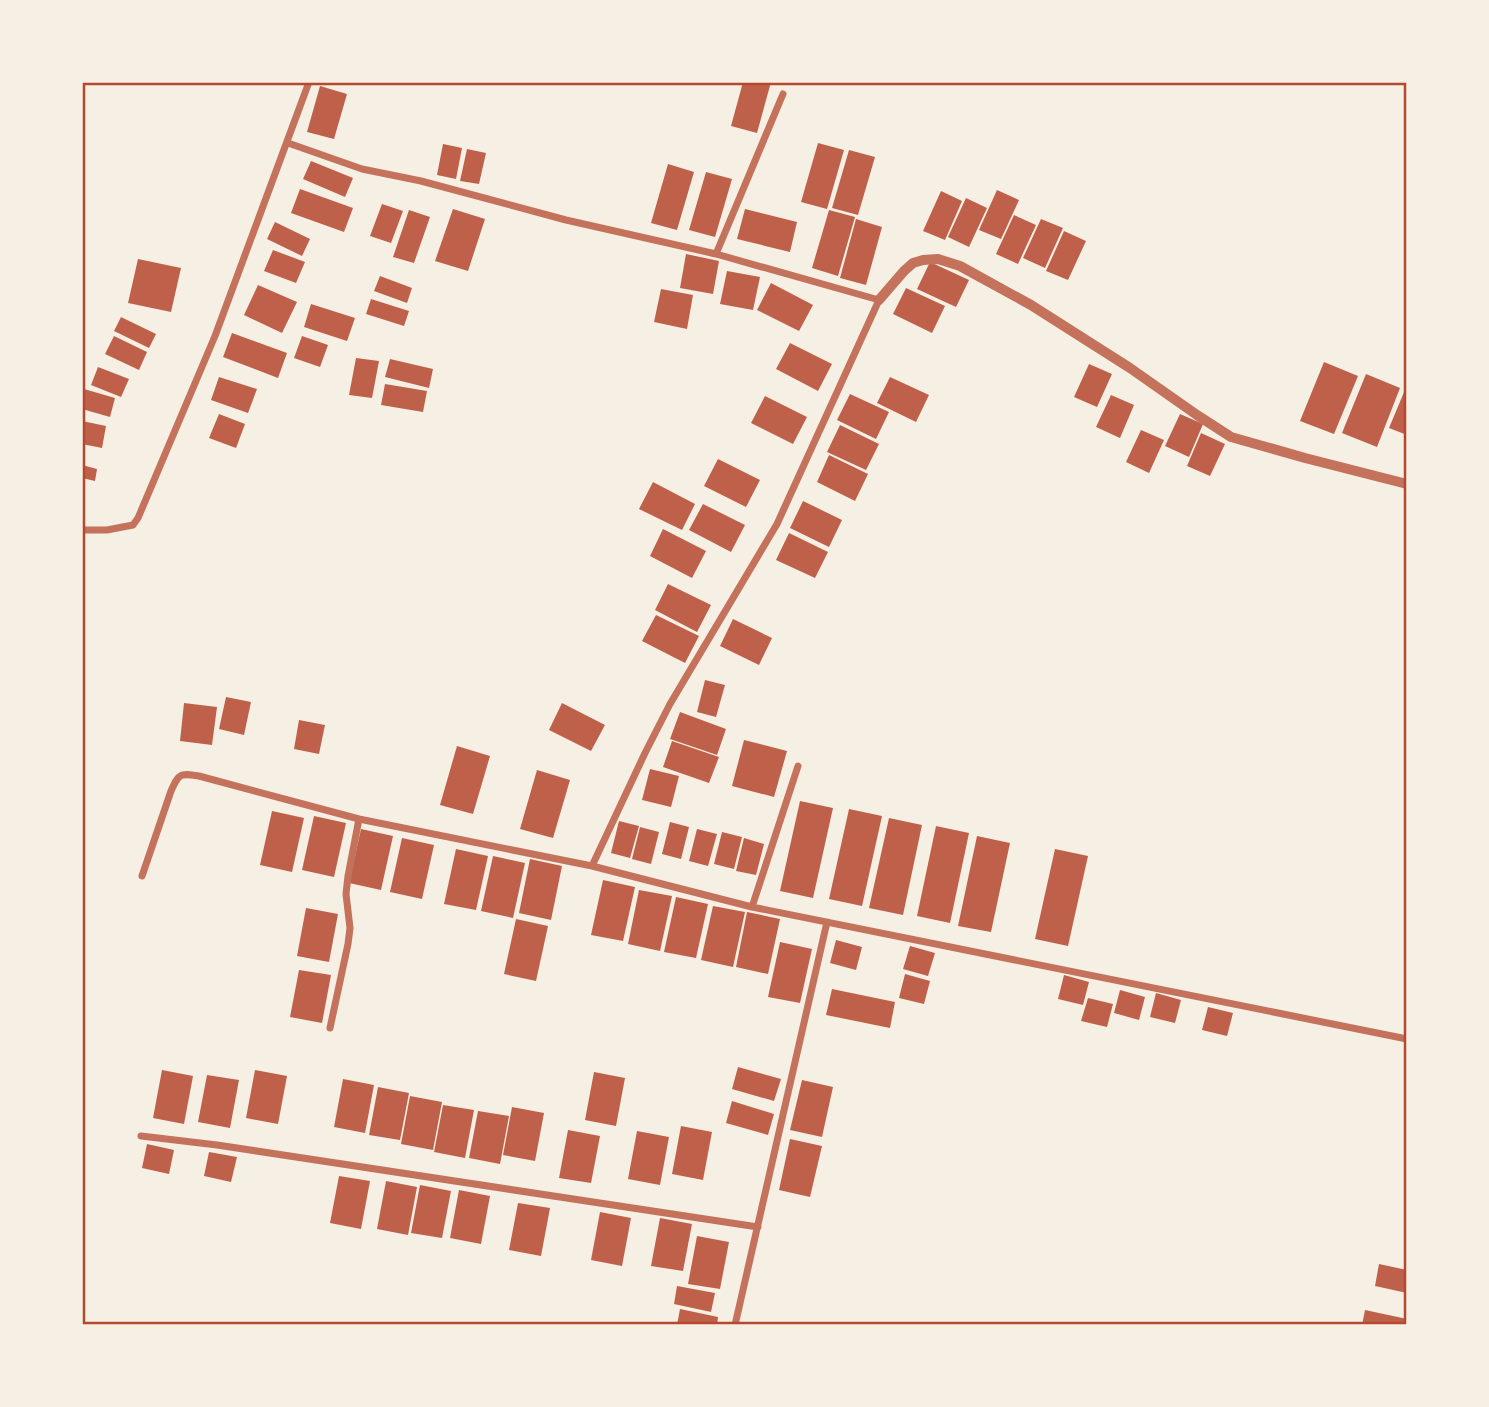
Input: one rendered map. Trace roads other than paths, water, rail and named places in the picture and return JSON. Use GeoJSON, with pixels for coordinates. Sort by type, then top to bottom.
{"type":"FeatureCollection","features":[{"type":"Feature","properties":{"kind":"street"},"geometry":{"type":"LineString","coordinates":[[82,530],[107,530],[133,525],[138,518],[215,336],[309,82]]}},
{"type":"Feature","properties":{"kind":"street"},"geometry":{"type":"LineString","coordinates":[[716,254],[783,94]]}},
{"type":"Feature","properties":{"kind":"street"},"geometry":{"type":"LineString","coordinates":[[288,143],[362,169],[421,181],[566,220],[716,254],[879,300]]}},
{"type":"Feature","properties":{"kind":"street"},"geometry":{"type":"LineString","coordinates":[[592,866],[670,704],[777,524],[879,300],[913,264],[938,259],[960,266],[1031,305],[1231,437],[1407,484]]}},
{"type":"Feature","properties":{"kind":"street"},"geometry":{"type":"LineString","coordinates":[[752,907],[798,766]]}},
{"type":"Feature","properties":{"kind":"street"},"geometry":{"type":"LineString","coordinates":[[142,876],[171,791],[180,775],[185,774],[359,818],[592,866],[752,907],[1407,1038]]}},
{"type":"Feature","properties":{"kind":"street"},"geometry":{"type":"LineString","coordinates":[[330,1028],[348,944],[350,928],[346,894],[359,818]]}},
{"type":"Feature","properties":{"kind":"street"},"geometry":{"type":"LineString","coordinates":[[735,1325],[827,922]]}},
{"type":"Feature","properties":{"kind":"street"},"geometry":{"type":"LineString","coordinates":[[141,1136],[231,1147],[758,1227]]}}]}
